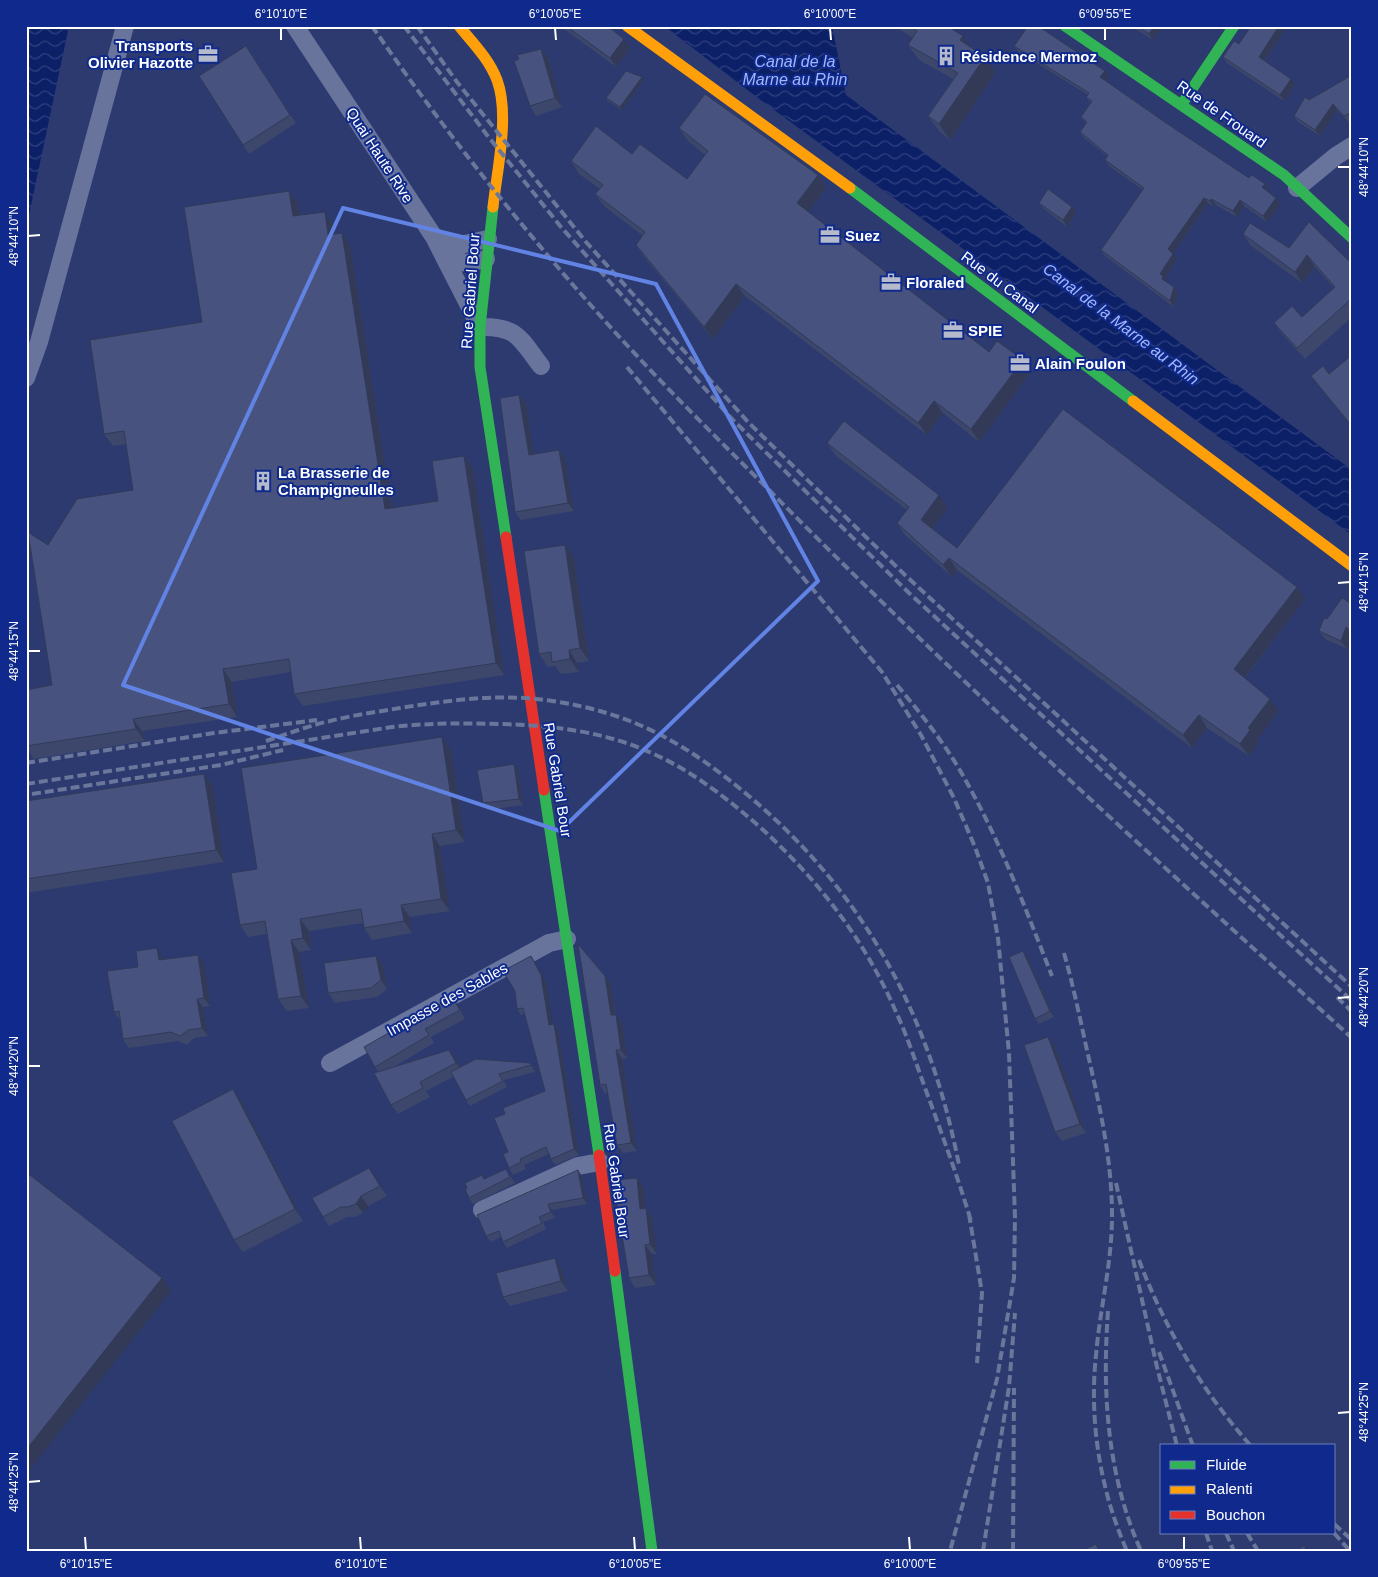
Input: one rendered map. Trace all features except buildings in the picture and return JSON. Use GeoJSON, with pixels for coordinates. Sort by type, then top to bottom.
{"type":"FeatureCollection","features":[{"type":"Feature","properties":{"kind":"main road","name":"Rue Gabriel Bour"},"geometry":{"type":"LineString","coordinates":[[459,26],[494,70],[502,96],[480,327],[483,389],[600,1162],[652,1551]]}},
{"type":"Feature","properties":{"kind":"main road","name":"Rue du Canal"},"geometry":{"type":"LineString","coordinates":[[627,26],[864,198],[1352,566]]}},
{"type":"Feature","properties":{"kind":"main road","name":"Rue de Frouard"},"geometry":{"type":"LineString","coordinates":[[1064,26],[1183,96],[1201,104]]}},
{"type":"Feature","properties":{"kind":"main road"},"geometry":{"type":"LineString","coordinates":[[1086,26],[1110,42]]}},
{"type":"Feature","properties":{"kind":"main road"},"geometry":{"type":"LineString","coordinates":[[1183,96],[1234,26]]}},
{"type":"Feature","properties":{"kind":"main road","name":"Rue de Frouard"},"geometry":{"type":"LineString","coordinates":[[1183,96],[1276,170],[1301,180],[1352,222]]}},
{"type":"Feature","properties":{"kind":"main road","name":"Rue de Frouard"},"geometry":{"type":"LineString","coordinates":[[1301,180],[1352,238]]}},
{"type":"Feature","properties":{"kind":"street"},"geometry":{"type":"LineString","coordinates":[[26,378],[39,342],[125,26]]}},
{"type":"Feature","properties":{"kind":"street","name":"Quai Haute Rive"},"geometry":{"type":"LineString","coordinates":[[295,26],[434,237],[480,327]]}},
{"type":"Feature","properties":{"kind":"street"},"geometry":{"type":"LineString","coordinates":[[1301,180],[1352,146]]}},
{"type":"Feature","properties":{"kind":"street"},"geometry":{"type":"LineString","coordinates":[[434,237],[460,245],[488,239]]}},
{"type":"Feature","properties":{"kind":"street"},"geometry":{"type":"LineString","coordinates":[[445,259],[467,263],[486,259]]}},
{"type":"Feature","properties":{"kind":"street"},"geometry":{"type":"LineString","coordinates":[[480,327],[499,326],[514,332],[541,366]]}},
{"type":"Feature","properties":{"kind":"street","name":"Impasse des Sables"},"geometry":{"type":"LineString","coordinates":[[330,1063],[550,943],[567,939]]}},
{"type":"Feature","properties":{"kind":"street"},"geometry":{"type":"LineString","coordinates":[[482,1210],[578,1166],[600,1162]]}},
{"type":"Feature","properties":{"kind":"highlighted area"},"geometry":{"type":"Polygon","coordinates":[[[343,208],[656,284],[818,581],[560,831],[123,685],[343,208]]]}},
{"type":"Feature","properties":{"kind":"water"},"geometry":{"type":"Polygon","coordinates":[[[26,26],[69,26],[26,229],[26,26]]]}},
{"type":"Feature","properties":{"kind":"water","name":"Canal de la Marne au Rhin"},"geometry":{"type":"Polygon","coordinates":[[[664,26],[832,26],[846,95],[1352,470],[1352,535],[762,101],[664,26]]]}},
{"type":"Feature","properties":{"kind":"railway"},"geometry":{"type":"LineString","coordinates":[[372,26],[461,148],[525,228],[660,381],[843,564],[986,702],[1352,1038]]}},
{"type":"Feature","properties":{"kind":"railway"},"geometry":{"type":"LineString","coordinates":[[404,26],[487,135],[561,227],[731,418],[909,593],[1352,1001]]}},
{"type":"Feature","properties":{"kind":"railway"},"geometry":{"type":"LineString","coordinates":[[417,26],[457,82],[586,242],[748,422],[905,575],[1352,987]]}},
{"type":"Feature","properties":{"kind":"railway"},"geometry":{"type":"LineString","coordinates":[[627,367],[882,672],[921,735],[954,798],[988,883],[998,938],[1009,1053],[1015,1217],[1014,1278],[997,1379],[950,1551]]}},
{"type":"Feature","properties":{"kind":"railway"},"geometry":{"type":"LineString","coordinates":[[897,685],[942,743],[959,768],[979,804],[1012,877],[1052,976]]}},
{"type":"Feature","properties":{"kind":"railway"},"geometry":{"type":"LineString","coordinates":[[266,741],[347,717],[457,700],[514,698],[552,701],[581,706],[609,714],[634,723],[681,746],[727,778],[791,835],[828,875],[859,917],[887,962],[911,1009],[930,1059],[946,1111],[959,1165]]}},
{"type":"Feature","properties":{"kind":"railway"},"geometry":{"type":"LineString","coordinates":[[26,763],[214,733],[317,720]]}},
{"type":"Feature","properties":{"kind":"railway"},"geometry":{"type":"LineString","coordinates":[[26,784],[392,727],[419,725],[472,723],[540,726],[609,738],[640,748],[670,762],[700,780],[761,828],[821,890],[855,936],[884,986],[906,1035],[952,1162],[971,1221]]}},
{"type":"Feature","properties":{"kind":"railway"},"geometry":{"type":"LineString","coordinates":[[32,794],[221,765],[283,750]]}},
{"type":"Feature","properties":{"kind":"railway"},"geometry":{"type":"LineString","coordinates":[[1064,953],[1098,1098],[1110,1176],[1112,1196],[1111,1234],[1096,1355],[1094,1405],[1103,1480],[1127,1551]]}},
{"type":"Feature","properties":{"kind":"railway"},"geometry":{"type":"LineString","coordinates":[[1337,997],[1352,1012]]}},
{"type":"Feature","properties":{"kind":"railway"},"geometry":{"type":"LineString","coordinates":[[1116,1183],[1157,1367],[1176,1444]]}},
{"type":"Feature","properties":{"kind":"railway"},"geometry":{"type":"LineString","coordinates":[[969,1214],[982,1293],[977,1363]]}},
{"type":"Feature","properties":{"kind":"railway"},"geometry":{"type":"LineString","coordinates":[[1139,1260],[1149,1286],[1186,1358],[1216,1403],[1249,1444]]}},
{"type":"Feature","properties":{"kind":"railway"},"geometry":{"type":"LineString","coordinates":[[1108,1311],[1106,1342],[1107,1403],[1114,1463],[1121,1493],[1141,1551]]}},
{"type":"Feature","properties":{"kind":"railway"},"geometry":{"type":"LineString","coordinates":[[983,1551],[1009,1387],[1015,1313]]}},
{"type":"Feature","properties":{"kind":"railway"},"geometry":{"type":"LineString","coordinates":[[1159,1352],[1192,1444]]}},
{"type":"Feature","properties":{"kind":"railway"},"geometry":{"type":"LineString","coordinates":[[1013,1551],[1014,1388]]}},
{"type":"Feature","properties":{"kind":"railway"},"geometry":{"type":"LineString","coordinates":[[1336,1526],[1352,1540]]}},
{"type":"Feature","properties":{"kind":"railway"},"geometry":{"type":"LineString","coordinates":[[1206,1534],[1212,1551]]}},
{"type":"Feature","properties":{"kind":"railway"},"geometry":{"type":"LineString","coordinates":[[1226,1534],[1234,1551]]}},
{"type":"Feature","properties":{"kind":"railway"},"geometry":{"type":"LineString","coordinates":[[1248,1534],[1258,1551]]}},
{"type":"Feature","properties":{"kind":"railway"},"geometry":{"type":"LineString","coordinates":[[1335,1534],[1350,1551]]}},
{"type":"Feature","properties":{"kind":"traffic: fast"},"geometry":{"type":"LineString","coordinates":[[1065,26],[1284,175],[1352,238]]}},
{"type":"Feature","properties":{"kind":"traffic: fast"},"geometry":{"type":"LineString","coordinates":[[1182,104],[1234,26]]}},
{"type":"Feature","properties":{"kind":"traffic: fast"},"geometry":{"type":"LineString","coordinates":[[850,188],[1133,401]]}},
{"type":"Feature","properties":{"kind":"traffic: fast"},"geometry":{"type":"LineString","coordinates":[[493,207],[480,327],[480,367],[506,537]]}},
{"type":"Feature","properties":{"kind":"traffic: fast"},"geometry":{"type":"LineString","coordinates":[[544,790],[599,1155]]}},
{"type":"Feature","properties":{"kind":"traffic: fast"},"geometry":{"type":"LineString","coordinates":[[615,1271],[652,1551]]}},
{"type":"Feature","properties":{"kind":"traffic: slow"},"geometry":{"type":"LineString","coordinates":[[459,26],[490,65],[501,94],[503,126],[493,207]]}},
{"type":"Feature","properties":{"kind":"traffic: slow"},"geometry":{"type":"LineString","coordinates":[[627,26],[850,188]]}},
{"type":"Feature","properties":{"kind":"traffic: slow"},"geometry":{"type":"LineString","coordinates":[[1133,401],[1352,566]]}},
{"type":"Feature","properties":{"kind":"traffic: jam"},"geometry":{"type":"LineString","coordinates":[[506,537],[544,790]]}},
{"type":"Feature","properties":{"kind":"traffic: jam"},"geometry":{"type":"LineString","coordinates":[[599,1155],[615,1271]]}},
{"type":"Feature","properties":{"kind":"place","name":"Transports Olivier Hazotte"},"geometry":{"type":"Point","coordinates":[208,54]}},
{"type":"Feature","properties":{"kind":"place","name":"Résidence Mermoz"},"geometry":{"type":"Point","coordinates":[946,56]}},
{"type":"Feature","properties":{"kind":"place","name":"Suez"},"geometry":{"type":"Point","coordinates":[830,235]}},
{"type":"Feature","properties":{"kind":"place","name":"Floraled"},"geometry":{"type":"Point","coordinates":[891,282]}},
{"type":"Feature","properties":{"kind":"place","name":"SPIE"},"geometry":{"type":"Point","coordinates":[953,330]}},
{"type":"Feature","properties":{"kind":"place","name":"Alain Foulon"},"geometry":{"type":"Point","coordinates":[1020,363]}},
{"type":"Feature","properties":{"kind":"place","name":"La Brasserie de Champigneulles"},"geometry":{"type":"Point","coordinates":[263,481]}}]}
